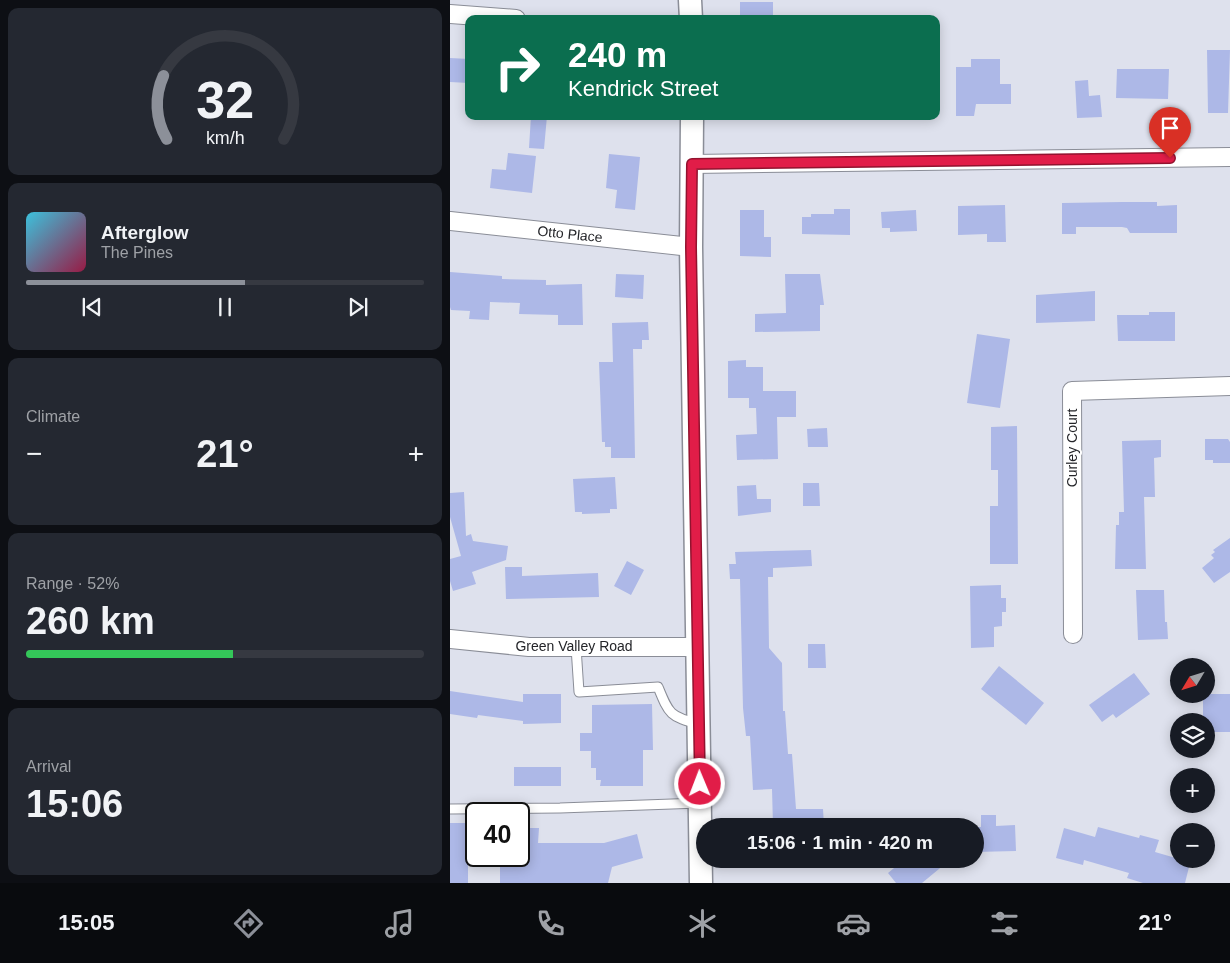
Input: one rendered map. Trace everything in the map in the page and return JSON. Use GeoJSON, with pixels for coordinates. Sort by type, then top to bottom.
{"type":"FeatureCollection","features":[{"type":"Feature","properties":{"kind":"street"},"geometry":{"type":"LineString","coordinates":[[690,0],[691,15]]}},
{"type":"Feature","properties":{"kind":"street"},"geometry":{"type":"LineString","coordinates":[[450,14],[465,15]]}},
{"type":"Feature","properties":{"kind":"street"},"geometry":{"type":"LineString","coordinates":[[692,120],[691,247],[699,647],[701,883]]}},
{"type":"Feature","properties":{"kind":"street"},"geometry":{"type":"LineString","coordinates":[[692,164],[1230,157]]}},
{"type":"Feature","properties":{"kind":"street","name":"Otto Place"},"geometry":{"type":"LineString","coordinates":[[450,221],[691,247]]}},
{"type":"Feature","properties":{"kind":"street","name":"Curley Court"},"geometry":{"type":"LineString","coordinates":[[1073,634],[1072,391],[1230,386]]}},
{"type":"Feature","properties":{"kind":"street","name":"Green Valley Road"},"geometry":{"type":"LineString","coordinates":[[450,639],[529,648],[699,647]]}},
{"type":"Feature","properties":{"kind":"lane"},"geometry":{"type":"LineString","coordinates":[[576,647],[579,692],[658,687],[667,711],[678,719],[699,724]]}},
{"type":"Feature","properties":{"kind":"lane"},"geometry":{"type":"LineString","coordinates":[[450,809],[560,808],[700,803]]}},
{"type":"Feature","properties":{"kind":"building"},"geometry":{"type":"Polygon","coordinates":[[[740,2],[773,2],[773,15],[740,15],[740,2]]]}},
{"type":"Feature","properties":{"kind":"building"},"geometry":{"type":"Polygon","coordinates":[[[1207,50],[1230,50],[1228,113],[1208,113],[1207,50]]]}},
{"type":"Feature","properties":{"kind":"building"},"geometry":{"type":"Polygon","coordinates":[[[450,58],[465,59],[465,83],[450,82],[450,58]]]}},
{"type":"Feature","properties":{"kind":"building"},"geometry":{"type":"Polygon","coordinates":[[[971,59],[1000,59],[1000,84],[1011,84],[1011,104],[976,104],[974,116],[956,116],[956,67],[971,67],[971,59]]]}},
{"type":"Feature","properties":{"kind":"building"},"geometry":{"type":"Polygon","coordinates":[[[1117,69],[1169,69],[1168,99],[1116,98],[1117,69]]]}},
{"type":"Feature","properties":{"kind":"building"},"geometry":{"type":"Polygon","coordinates":[[[1088,80],[1089,96],[1100,95],[1102,117],[1077,118],[1075,81],[1088,80]]]}},
{"type":"Feature","properties":{"kind":"building"},"geometry":{"type":"Polygon","coordinates":[[[531,120],[547,120],[544,149],[529,148],[531,120]]]}},
{"type":"Feature","properties":{"kind":"building"},"geometry":{"type":"Polygon","coordinates":[[[508,153],[536,156],[532,193],[490,188],[492,169],[506,170],[508,153]]]}},
{"type":"Feature","properties":{"kind":"building"},"geometry":{"type":"Polygon","coordinates":[[[609,154],[640,157],[635,210],[615,208],[617,190],[606,188],[609,154]]]}},
{"type":"Feature","properties":{"kind":"building"},"geometry":{"type":"Polygon","coordinates":[[[1157,202],[1157,206],[1177,205],[1177,233],[1130,233],[1127,228],[1122,227],[1076,227],[1076,234],[1062,234],[1062,203],[1157,202]]]}},
{"type":"Feature","properties":{"kind":"building"},"geometry":{"type":"Polygon","coordinates":[[[1005,205],[1006,242],[987,242],[987,234],[958,235],[958,206],[1005,205]]]}},
{"type":"Feature","properties":{"kind":"building"},"geometry":{"type":"Polygon","coordinates":[[[834,209],[850,209],[850,235],[802,234],[802,217],[811,217],[811,214],[834,214],[834,209]]]}},
{"type":"Feature","properties":{"kind":"building"},"geometry":{"type":"Polygon","coordinates":[[[740,210],[764,210],[764,237],[771,237],[771,257],[740,256],[740,210]]]}},
{"type":"Feature","properties":{"kind":"building"},"geometry":{"type":"Polygon","coordinates":[[[916,210],[917,231],[890,232],[890,228],[882,228],[881,212],[916,210]]]}},
{"type":"Feature","properties":{"kind":"building"},"geometry":{"type":"Polygon","coordinates":[[[450,272],[502,276],[502,279],[546,280],[546,285],[582,284],[583,325],[558,325],[558,315],[519,314],[520,303],[490,302],[489,320],[469,319],[470,311],[451,310],[450,272]]]}},
{"type":"Feature","properties":{"kind":"building"},"geometry":{"type":"Polygon","coordinates":[[[616,274],[644,275],[643,299],[615,297],[616,274]]]}},
{"type":"Feature","properties":{"kind":"building"},"geometry":{"type":"Polygon","coordinates":[[[785,274],[820,274],[824,305],[820,305],[820,331],[755,332],[755,314],[786,313],[785,274]]]}},
{"type":"Feature","properties":{"kind":"building"},"geometry":{"type":"Polygon","coordinates":[[[1095,291],[1095,321],[1036,323],[1036,295],[1095,291]]]}},
{"type":"Feature","properties":{"kind":"building"},"geometry":{"type":"Polygon","coordinates":[[[1149,312],[1175,312],[1175,341],[1118,341],[1117,315],[1149,315],[1149,312]]]}},
{"type":"Feature","properties":{"kind":"building"},"geometry":{"type":"Polygon","coordinates":[[[648,322],[649,340],[642,340],[642,349],[633,349],[635,458],[611,458],[611,447],[605,447],[605,442],[602,442],[599,362],[613,362],[612,323],[648,322]]]}},
{"type":"Feature","properties":{"kind":"building"},"geometry":{"type":"Polygon","coordinates":[[[977,334],[1010,339],[1000,408],[967,403],[977,334]]]}},
{"type":"Feature","properties":{"kind":"building"},"geometry":{"type":"Polygon","coordinates":[[[746,360],[746,367],[763,367],[763,391],[796,391],[796,417],[777,417],[778,459],[737,460],[736,435],[757,434],[756,408],[749,408],[749,398],[728,398],[728,361],[746,360]]]}},
{"type":"Feature","properties":{"kind":"building"},"geometry":{"type":"Polygon","coordinates":[[[1017,426],[1018,564],[990,564],[990,506],[998,506],[998,470],[991,470],[991,427],[1017,426]]]}},
{"type":"Feature","properties":{"kind":"building"},"geometry":{"type":"Polygon","coordinates":[[[827,428],[828,447],[808,447],[807,429],[827,428]]]}},
{"type":"Feature","properties":{"kind":"building"},"geometry":{"type":"Polygon","coordinates":[[[1205,439],[1228,439],[1230,442],[1230,463],[1213,463],[1213,460],[1205,460],[1205,439]]]}},
{"type":"Feature","properties":{"kind":"building"},"geometry":{"type":"Polygon","coordinates":[[[1161,440],[1161,457],[1154,458],[1155,497],[1144,497],[1146,569],[1115,569],[1116,525],[1119,525],[1119,512],[1124,512],[1122,441],[1161,440]]]}},
{"type":"Feature","properties":{"kind":"building"},"geometry":{"type":"Polygon","coordinates":[[[615,477],[617,509],[610,509],[610,513],[582,514],[582,512],[575,512],[573,479],[615,477]]]}},
{"type":"Feature","properties":{"kind":"building"},"geometry":{"type":"Polygon","coordinates":[[[803,483],[819,483],[820,506],[803,506],[803,483]]]}},
{"type":"Feature","properties":{"kind":"building"},"geometry":{"type":"Polygon","coordinates":[[[756,485],[757,499],[771,499],[771,512],[738,516],[737,486],[756,485]]]}},
{"type":"Feature","properties":{"kind":"building"},"geometry":{"type":"Polygon","coordinates":[[[464,492],[466,536],[471,534],[473,541],[508,546],[506,560],[472,572],[476,584],[453,591],[450,581],[450,559],[461,556],[450,517],[450,493],[464,492]]]}},
{"type":"Feature","properties":{"kind":"building"},"geometry":{"type":"Polygon","coordinates":[[[1230,538],[1230,572],[1214,583],[1202,568],[1214,558],[1211,555],[1215,552],[1213,550],[1230,538]]]}},
{"type":"Feature","properties":{"kind":"building"},"geometry":{"type":"Polygon","coordinates":[[[811,550],[812,566],[773,568],[773,577],[768,577],[769,648],[782,663],[783,711],[785,711],[788,754],[792,754],[796,809],[823,809],[824,818],[773,818],[772,789],[753,790],[750,736],[746,736],[743,708],[740,579],[730,579],[729,564],[736,564],[735,552],[811,550]]]}},
{"type":"Feature","properties":{"kind":"building"},"geometry":{"type":"Polygon","coordinates":[[[627,561],[644,570],[631,595],[614,586],[627,561]]]}},
{"type":"Feature","properties":{"kind":"building"},"geometry":{"type":"Polygon","coordinates":[[[505,567],[522,567],[522,576],[598,573],[599,597],[506,599],[505,567]]]}},
{"type":"Feature","properties":{"kind":"building"},"geometry":{"type":"Polygon","coordinates":[[[1001,585],[1001,598],[1006,598],[1006,612],[1002,612],[1002,626],[994,627],[994,647],[971,648],[970,586],[1001,585]]]}},
{"type":"Feature","properties":{"kind":"building"},"geometry":{"type":"Polygon","coordinates":[[[1136,590],[1164,590],[1165,622],[1167,622],[1168,639],[1138,640],[1136,590]]]}},
{"type":"Feature","properties":{"kind":"building"},"geometry":{"type":"Polygon","coordinates":[[[808,644],[825,644],[826,668],[808,668],[808,644]]]}},
{"type":"Feature","properties":{"kind":"building"},"geometry":{"type":"Polygon","coordinates":[[[999,666],[1044,703],[1026,725],[981,689],[999,666]]]}},
{"type":"Feature","properties":{"kind":"building"},"geometry":{"type":"Polygon","coordinates":[[[1134,673],[1150,694],[1116,718],[1113,714],[1102,722],[1089,705],[1134,673]]]}},
{"type":"Feature","properties":{"kind":"building"},"geometry":{"type":"Polygon","coordinates":[[[450,691],[523,702],[523,694],[561,694],[561,723],[523,724],[523,721],[478,715],[477,718],[450,714],[450,691]]]}},
{"type":"Feature","properties":{"kind":"building"},"geometry":{"type":"Polygon","coordinates":[[[1215,694],[1230,694],[1230,732],[1215,732],[1215,713],[1203,713],[1203,703],[1215,703],[1215,694]]]}},
{"type":"Feature","properties":{"kind":"building"},"geometry":{"type":"Polygon","coordinates":[[[652,704],[653,750],[643,750],[643,786],[600,786],[601,780],[596,780],[596,768],[591,768],[591,751],[580,751],[580,733],[592,733],[592,705],[652,704]]]}},
{"type":"Feature","properties":{"kind":"building"},"geometry":{"type":"Polygon","coordinates":[[[514,767],[561,767],[561,786],[514,786],[514,767]]]}},
{"type":"Feature","properties":{"kind":"building"},"geometry":{"type":"Polygon","coordinates":[[[981,815],[996,815],[996,826],[1015,825],[1016,851],[984,852],[984,818],[981,818],[981,815]]]}},
{"type":"Feature","properties":{"kind":"building"},"geometry":{"type":"Polygon","coordinates":[[[450,823],[465,823],[465,867],[468,867],[468,883],[450,883],[450,823]]]}},
{"type":"Feature","properties":{"kind":"building"},"geometry":{"type":"Polygon","coordinates":[[[1098,827],[1139,838],[1140,835],[1159,840],[1155,852],[1170,856],[1170,868],[1189,868],[1185,883],[1143,883],[1127,878],[1129,873],[1084,860],[1083,865],[1056,858],[1064,828],[1095,837],[1098,827]]]}},
{"type":"Feature","properties":{"kind":"building"},"geometry":{"type":"Polygon","coordinates":[[[530,828],[539,828],[538,843],[604,843],[637,834],[643,858],[612,867],[608,883],[500,883],[500,867],[530,867],[530,828]]]}},
{"type":"Feature","properties":{"kind":"building"},"geometry":{"type":"Polygon","coordinates":[[[894,868],[940,868],[922,883],[896,883],[888,873],[894,868]]]}},
{"type":"Feature","properties":{"kind":"route"},"geometry":{"type":"LineString","coordinates":[[700,784],[691,247],[692,164],[1170,158]]}}]}
